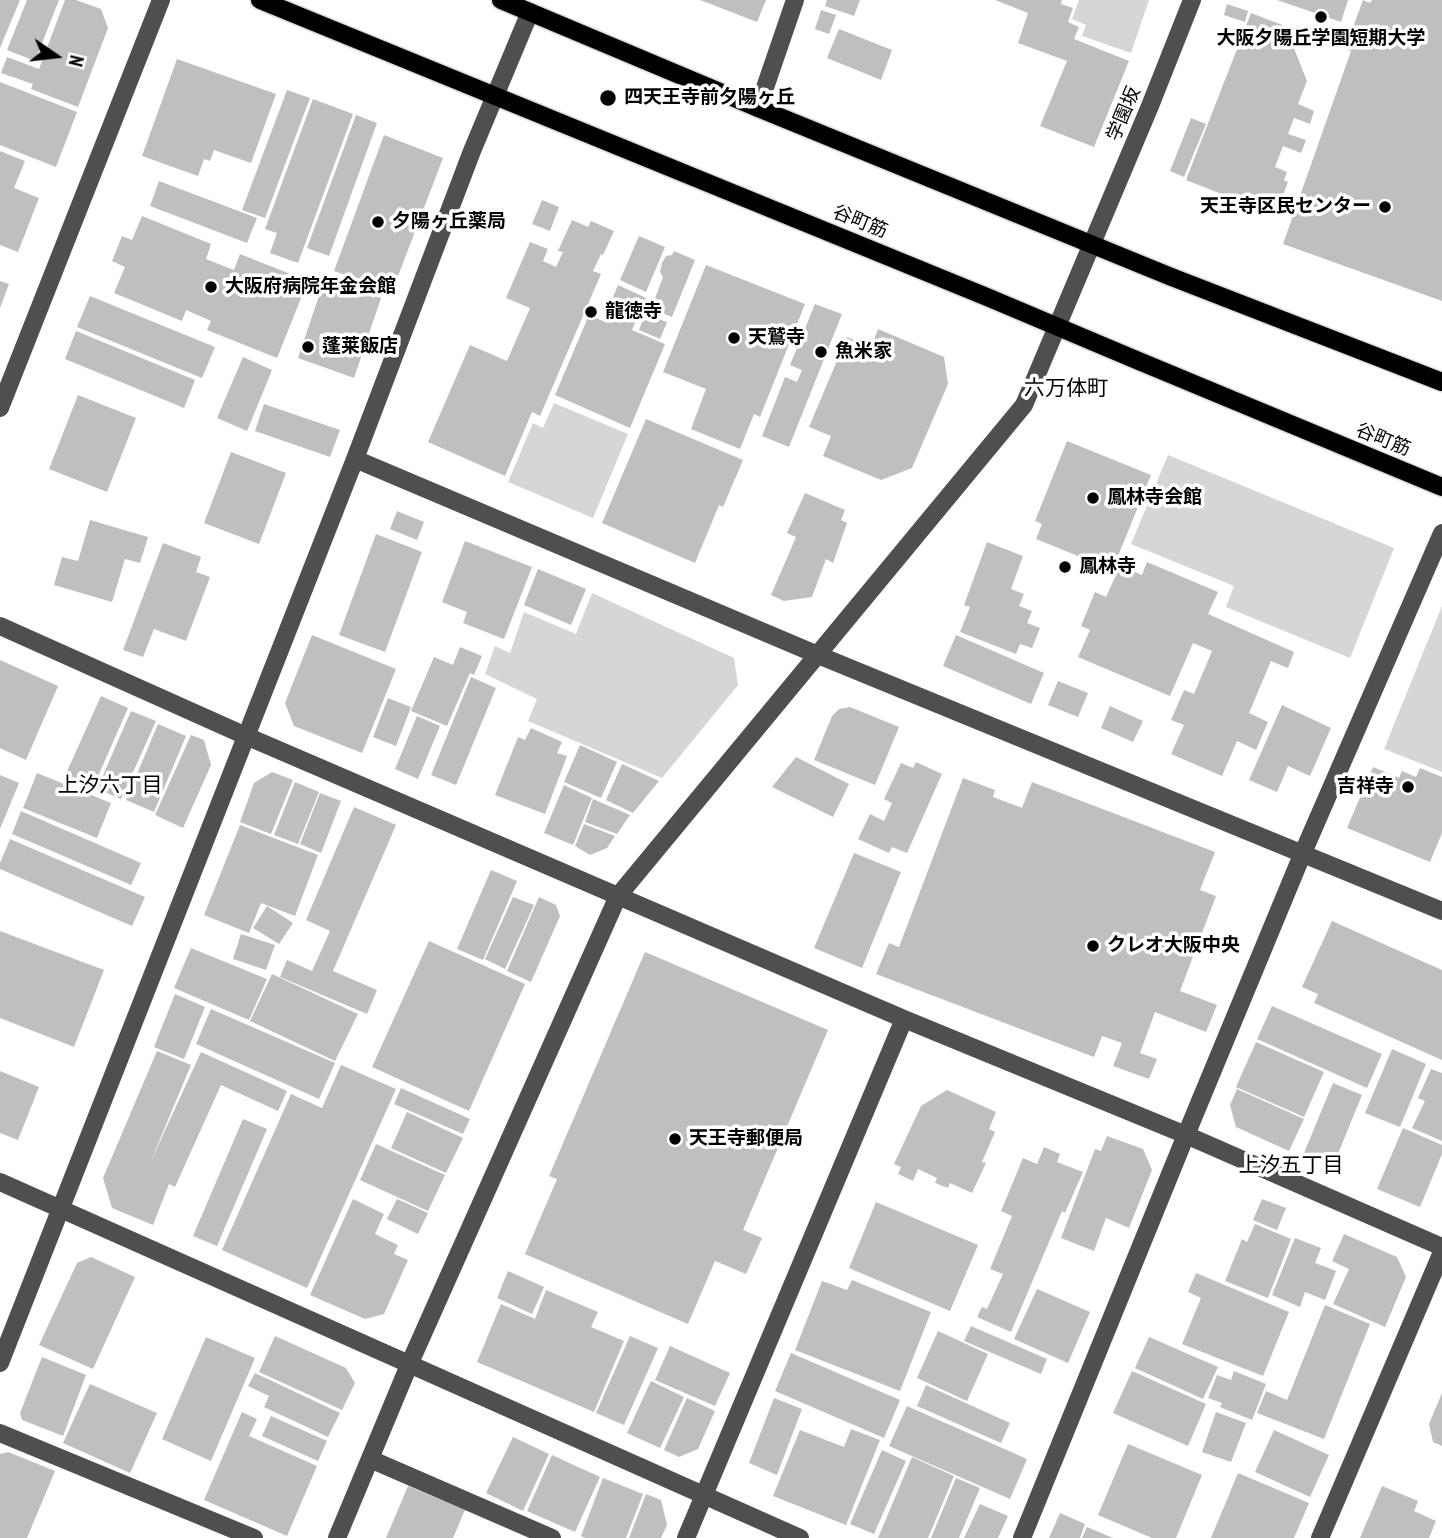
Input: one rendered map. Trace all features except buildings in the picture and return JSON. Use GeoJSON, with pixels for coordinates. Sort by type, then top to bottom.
{"type":"FeatureCollection","features":[{"type":"Feature","properties":{"kind":"main road","name":"谷町筋"},"geometry":{"type":"LineString","coordinates":[[260,0],[1057,326],[1442,487]]}},
{"type":"Feature","properties":{"kind":"main road"},"geometry":{"type":"LineString","coordinates":[[501,0],[1182,281],[1442,382]]}},
{"type":"Feature","properties":{"kind":"street"},"geometry":{"type":"LineString","coordinates":[[0,408],[161,0]]}},
{"type":"Feature","properties":{"kind":"street"},"geometry":{"type":"LineString","coordinates":[[758,108],[795,0]]}},
{"type":"Feature","properties":{"kind":"street","name":"学園坂"},"geometry":{"type":"LineString","coordinates":[[337,1538],[409,1365],[618,896],[1024,405],[1192,0]]}},
{"type":"Feature","properties":{"kind":"street"},"geometry":{"type":"LineString","coordinates":[[0,1363],[355,459],[472,151],[530,12]]}},
{"type":"Feature","properties":{"kind":"street"},"geometry":{"type":"LineString","coordinates":[[355,459],[818,655],[1442,911]]}},
{"type":"Feature","properties":{"kind":"street"},"geometry":{"type":"LineString","coordinates":[[1022,1538],[1303,855],[1442,533]]}},
{"type":"Feature","properties":{"kind":"street"},"geometry":{"type":"LineString","coordinates":[[0,626],[246,736],[904,1019],[1186,1135],[1442,1250],[1320,1538]]}},
{"type":"Feature","properties":{"kind":"street"},"geometry":{"type":"LineString","coordinates":[[686,1538],[904,1019]]}},
{"type":"Feature","properties":{"kind":"street"},"geometry":{"type":"LineString","coordinates":[[0,1182],[800,1538]]}},
{"type":"Feature","properties":{"kind":"street"},"geometry":{"type":"LineString","coordinates":[[0,1433],[254,1538]]}},
{"type":"Feature","properties":{"kind":"street"},"geometry":{"type":"LineString","coordinates":[[370,1459],[552,1538]]}},
{"type":"Feature","properties":{"kind":"shaded area"},"geometry":{"type":"Polygon","coordinates":[[[1079,0],[1149,0],[1131,53],[1082,36],[1086,25],[1072,19],[1079,0]]]}},
{"type":"Feature","properties":{"kind":"shaded area"},"geometry":{"type":"Polygon","coordinates":[[[554,403],[628,434],[593,518],[508,482],[533,423],[543,428],[554,403]]]}},
{"type":"Feature","properties":{"kind":"shaded area"},"geometry":{"type":"Polygon","coordinates":[[[1168,455],[1394,548],[1350,658],[1226,607],[1234,586],[1131,544],[1168,455]]]}},
{"type":"Feature","properties":{"kind":"shaded area"},"geometry":{"type":"Polygon","coordinates":[[[592,593],[734,658],[738,685],[662,778],[528,721],[537,699],[485,674],[495,646],[510,653],[524,612],[576,634],[592,593]]]}},
{"type":"Feature","properties":{"kind":"shaded area"},"geometry":{"type":"Polygon","coordinates":[[[1442,606],[1442,772],[1384,749],[1442,606]]]}},
{"type":"Feature","properties":{"kind":"place","name":"大阪夕陽丘学園短期大学"},"geometry":{"type":"Point","coordinates":[1321,17]}},
{"type":"Feature","properties":{"kind":"place","name":"四天王寺前夕陽ヶ丘"},"geometry":{"type":"Point","coordinates":[608,98]}},
{"type":"Feature","properties":{"kind":"place","name":"天王寺区民センター"},"geometry":{"type":"Point","coordinates":[1385,207]}},
{"type":"Feature","properties":{"kind":"place","name":"夕陽ヶ丘薬局"},"geometry":{"type":"Point","coordinates":[378,222]}},
{"type":"Feature","properties":{"kind":"place","name":"大阪府病院年金会館"},"geometry":{"type":"Point","coordinates":[211,287]}},
{"type":"Feature","properties":{"kind":"place","name":"龍徳寺"},"geometry":{"type":"Point","coordinates":[591,312]}},
{"type":"Feature","properties":{"kind":"place","name":"天鷲寺"},"geometry":{"type":"Point","coordinates":[734,338]}},
{"type":"Feature","properties":{"kind":"place","name":"蓬莱飯店"},"geometry":{"type":"Point","coordinates":[308,347]}},
{"type":"Feature","properties":{"kind":"place","name":"魚米家"},"geometry":{"type":"Point","coordinates":[821,352]}},
{"type":"Feature","properties":{"kind":"place","name":"鳳林寺会館"},"geometry":{"type":"Point","coordinates":[1093,498]}},
{"type":"Feature","properties":{"kind":"place","name":"鳳林寺"},"geometry":{"type":"Point","coordinates":[1065,567]}},
{"type":"Feature","properties":{"kind":"place","name":"吉祥寺"},"geometry":{"type":"Point","coordinates":[1408,787]}},
{"type":"Feature","properties":{"kind":"place","name":"クレオ大阪中央"},"geometry":{"type":"Point","coordinates":[1093,946]}},
{"type":"Feature","properties":{"kind":"place","name":"天王寺郵便局"},"geometry":{"type":"Point","coordinates":[675,1139]}},
{"type":"Feature","properties":{"kind":"district","name":"六万体町"},"geometry":{"type":"Point","coordinates":[1066,389]}},
{"type":"Feature","properties":{"kind":"district","name":"上汐六丁目"},"geometry":{"type":"Point","coordinates":[110,786]}},
{"type":"Feature","properties":{"kind":"district","name":"上汐五丁目"},"geometry":{"type":"Point","coordinates":[1291,1166]}}]}
